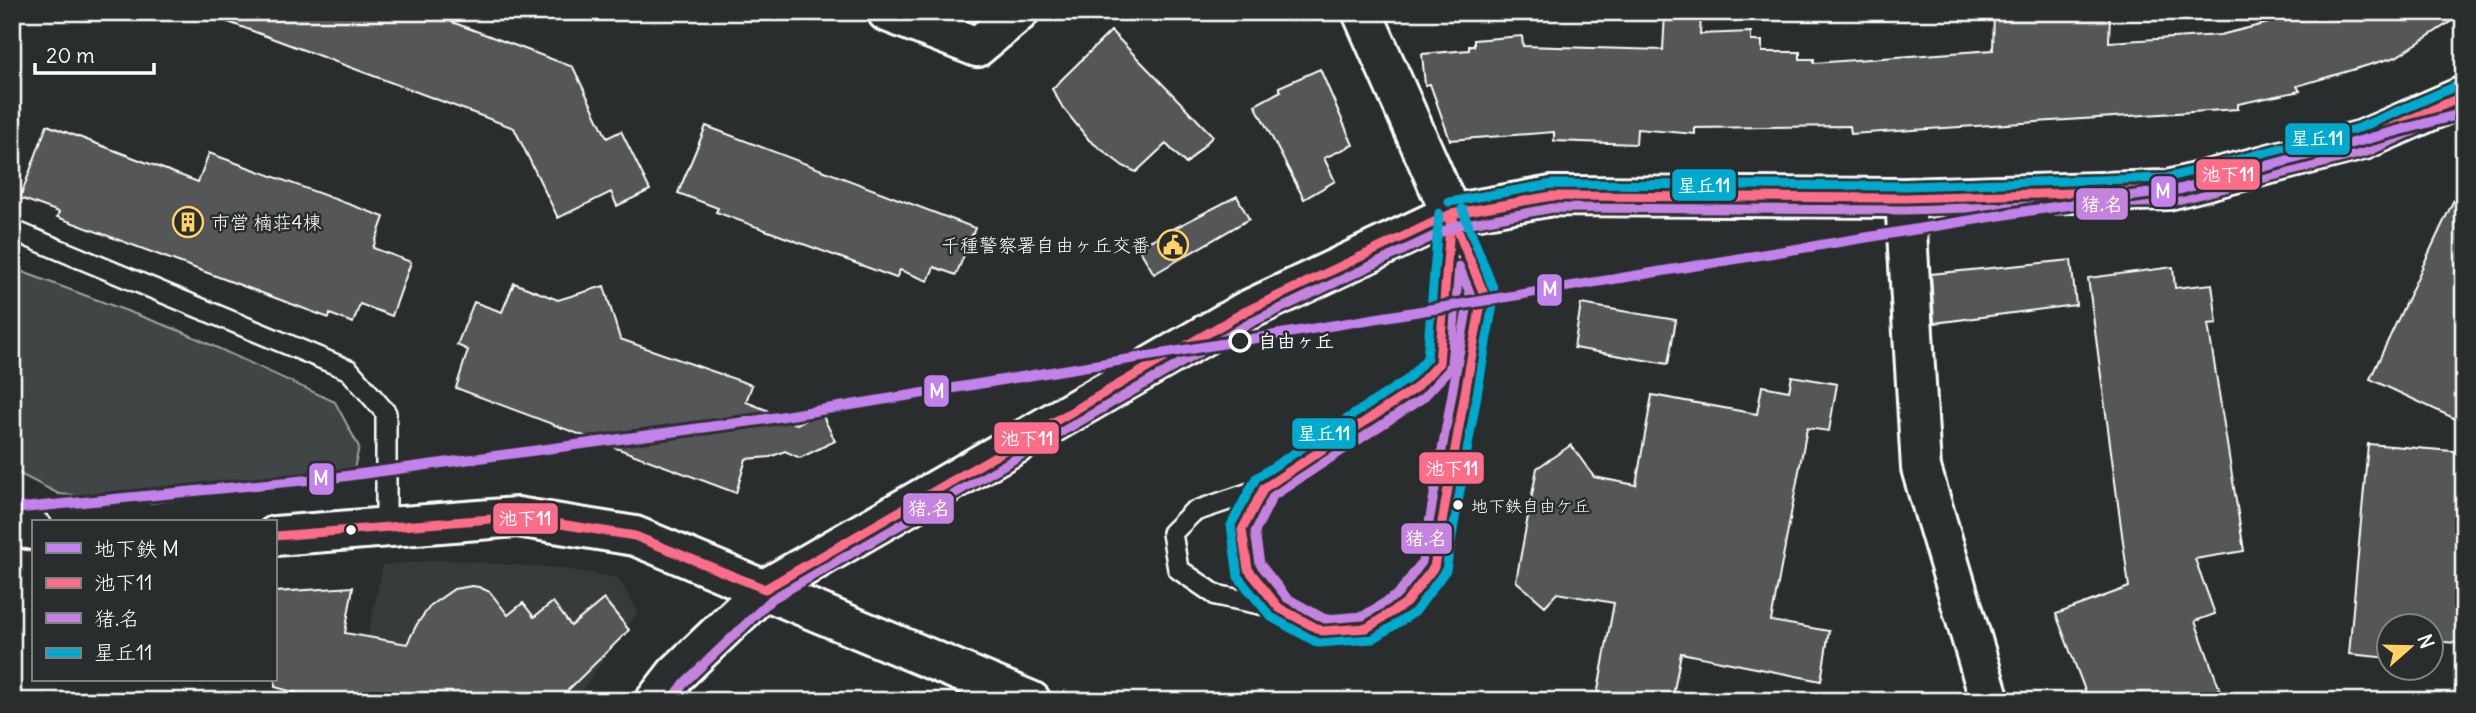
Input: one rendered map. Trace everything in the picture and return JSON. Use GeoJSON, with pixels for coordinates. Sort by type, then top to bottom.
{"type":"FeatureCollection","features":[{"type":"Feature","properties":{"kind":"street"},"geometry":{"type":"LineString","coordinates":[[887,12],[977,47],[1019,12]]}},
{"type":"Feature","properties":{"kind":"street"},"geometry":{"type":"LineString","coordinates":[[1363,12],[1451,214]]}},
{"type":"Feature","properties":{"kind":"street"},"geometry":{"type":"LineString","coordinates":[[655,701],[676,674],[765,589],[1246,311],[1451,214],[1552,196],[1905,198],[2168,190],[2363,140],[2464,96]]}},
{"type":"Feature","properties":{"kind":"street"},"geometry":{"type":"LineString","coordinates":[[1905,198],[1921,468],[1990,701]]}},
{"type":"Feature","properties":{"kind":"street"},"geometry":{"type":"LineString","coordinates":[[276,536],[517,517],[635,536],[1031,701]]}},
{"type":"Feature","properties":{"kind":"street"},"geometry":{"type":"LineString","coordinates":[[12,525],[32,530]]}},
{"type":"Feature","properties":{"kind":"lane"},"geometry":{"type":"LineString","coordinates":[[1451,214],[1483,292],[1434,567],[1406,603],[1367,628],[1322,631],[1279,608],[1216,595],[1178,569],[1172,533],[1193,512],[1264,488],[1416,388],[1439,363],[1451,214]]}},
{"type":"Feature","properties":{"kind":"lane"},"geometry":{"type":"LineString","coordinates":[[12,230],[349,370],[386,413],[386,526]]}},
{"type":"Feature","properties":{"kind":"lane"},"geometry":{"type":"LineString","coordinates":[[1264,488],[1242,530],[1248,569],[1279,608]]}},
{"type":"Feature","properties":{"kind":"shaded area"},"geometry":{"type":"Polygon","coordinates":[[[12,268],[183,332],[335,402],[359,447],[352,478],[151,503],[59,494],[12,470],[12,268]]]}},
{"type":"Feature","properties":{"kind":"shaded area"},"geometry":{"type":"Polygon","coordinates":[[[446,560],[558,568],[618,578],[638,612],[574,701],[345,701],[357,690],[383,565],[446,560]]]}},
{"type":"Feature","properties":{"kind":"building"},"geometry":{"type":"Polygon","coordinates":[[[213,12],[425,12],[573,67],[607,138],[621,131],[650,190],[617,206],[611,192],[558,218],[514,128],[212,16],[213,12]]]}},
{"type":"Feature","properties":{"kind":"building"},"geometry":{"type":"Polygon","coordinates":[[[1994,12],[2110,12],[2109,42],[2220,35],[2268,23],[2263,12],[2464,13],[2396,57],[2297,86],[2300,91],[2238,104],[2238,109],[1851,134],[1850,126],[1695,128],[1695,134],[1637,129],[1636,144],[1554,141],[1554,132],[1450,140],[1430,84],[1425,85],[1422,54],[1469,50],[1469,46],[1474,46],[1474,40],[1522,36],[1523,46],[1663,50],[1665,13],[1701,16],[1700,34],[1751,32],[1751,41],[1762,41],[1762,52],[1800,52],[1800,59],[1814,59],[1814,63],[1993,50],[1994,12]]]}},
{"type":"Feature","properties":{"kind":"building"},"geometry":{"type":"Polygon","coordinates":[[[1111,31],[1213,136],[1186,164],[1166,144],[1136,172],[1123,166],[1089,140],[1063,108],[1052,89],[1111,31]]]}},
{"type":"Feature","properties":{"kind":"building"},"geometry":{"type":"Polygon","coordinates":[[[1320,69],[1353,145],[1324,158],[1335,181],[1304,199],[1255,105],[1281,91],[1279,87],[1320,69]]]}},
{"type":"Feature","properties":{"kind":"building","name":"市営 楠荘4棟"},"geometry":{"type":"Polygon","coordinates":[[[47,125],[198,182],[209,153],[384,217],[373,248],[411,262],[392,316],[360,304],[353,323],[330,314],[329,318],[57,217],[59,212],[20,198],[47,125]]]}},
{"type":"Feature","properties":{"kind":"building"},"geometry":{"type":"Polygon","coordinates":[[[706,126],[975,228],[956,275],[934,267],[928,281],[900,270],[896,278],[716,212],[718,208],[678,193],[706,126]]]}},
{"type":"Feature","properties":{"kind":"building"},"geometry":{"type":"Polygon","coordinates":[[[2464,178],[2464,423],[2370,379],[2464,178]]]}},
{"type":"Feature","properties":{"kind":"building"},"geometry":{"type":"Polygon","coordinates":[[[1237,196],[1249,219],[1154,274],[1138,247],[1237,196]]]}},
{"type":"Feature","properties":{"kind":"building"},"geometry":{"type":"Polygon","coordinates":[[[2071,260],[2076,305],[1934,323],[1931,274],[2071,260]]]}},
{"type":"Feature","properties":{"kind":"building"},"geometry":{"type":"Polygon","coordinates":[[[2173,267],[2175,288],[2212,284],[2217,323],[2208,324],[2244,551],[2195,559],[2215,614],[2195,621],[2224,701],[2089,701],[2056,614],[2129,587],[2088,278],[2173,267]]]}},
{"type":"Feature","properties":{"kind":"building"},"geometry":{"type":"Polygon","coordinates":[[[514,283],[558,300],[604,286],[620,339],[752,385],[746,402],[767,410],[773,417],[797,424],[821,412],[835,441],[800,458],[785,451],[770,457],[746,459],[736,493],[456,388],[468,350],[457,345],[474,302],[502,312],[514,283]]]}},
{"type":"Feature","properties":{"kind":"building"},"geometry":{"type":"Polygon","coordinates":[[[1581,304],[1676,320],[1668,364],[1574,348],[1581,304]]]}},
{"type":"Feature","properties":{"kind":"building"},"geometry":{"type":"Polygon","coordinates":[[[1792,376],[1837,384],[1829,431],[1807,428],[1771,621],[1829,631],[1821,681],[1681,653],[1672,701],[1596,701],[1614,603],[1557,593],[1545,606],[1516,581],[1537,468],[1571,445],[1594,477],[1636,485],[1652,395],[1757,414],[1762,386],[1789,391],[1792,376]]]}},
{"type":"Feature","properties":{"kind":"building"},"geometry":{"type":"Polygon","coordinates":[[[2368,444],[2464,452],[2464,644],[2444,642],[2444,612],[2374,612],[2374,656],[2349,654],[2368,444]]]}},
{"type":"Feature","properties":{"kind":"building"},"geometry":{"type":"Polygon","coordinates":[[[472,586],[490,592],[508,615],[523,603],[534,617],[553,602],[571,626],[604,599],[629,630],[557,701],[326,701],[275,687],[276,592],[353,587],[345,633],[407,644],[431,605],[454,589],[472,586]]]}},
{"type":"Feature","properties":{"kind":"metro line","name":"M"},"geometry":{"type":"LineString","coordinates":[[12,509],[339,477],[760,420],[2027,211],[2181,189],[2464,113]]}},
{"type":"Feature","properties":{"kind":"transit line","name":"星丘11"},"geometry":{"type":"LineString","coordinates":[[1449,202],[1552,184],[1905,186],[2166,178],[2359,128],[2459,85]]}},
{"type":"Feature","properties":{"kind":"transit line","name":"池下11"},"geometry":{"type":"LineString","coordinates":[[765,589],[1246,311],[1451,214],[1552,196],[1905,198],[2168,190],[2363,140],[2464,96]]}},
{"type":"Feature","properties":{"kind":"transit line","name":"猪.名"},"geometry":{"type":"LineString","coordinates":[[671,701],[685,682],[772,599],[1252,322],[1455,226],[1553,208],[1905,210],[2170,202],[2367,152],[2464,109]]}},
{"type":"Feature","properties":{"kind":"transit line","name":"星丘11"},"geometry":{"type":"LineString","coordinates":[[1439,213],[1427,358],[1408,379],[1256,478],[1231,525],[1238,577],[1271,617],[1318,643],[1373,639],[1415,612],[1446,570],[1495,293],[1462,209]]}},
{"type":"Feature","properties":{"kind":"transit line","name":"池下11"},"geometry":{"type":"LineString","coordinates":[[1451,214],[1483,292],[1434,567],[1406,603],[1367,628],[1322,631],[1279,608],[1248,569],[1242,530],[1264,488],[1416,388],[1439,363],[1451,214]]}},
{"type":"Feature","properties":{"kind":"transit line","name":"猪.名"},"geometry":{"type":"LineString","coordinates":[[1459,266],[1470,293],[1422,562],[1398,594],[1363,616],[1325,619],[1287,598],[1260,564],[1255,532],[1273,496],[1423,398],[1449,370],[1459,266]]}},
{"type":"Feature","properties":{"kind":"transit line","name":"池下11"},"geometry":{"type":"LineString","coordinates":[[276,536],[517,517],[635,536],[765,589]]}},
{"type":"Feature","properties":{"kind":"place","name":"市営 楠荘4棟"},"geometry":{"type":"Point","coordinates":[188,222]}},
{"type":"Feature","properties":{"kind":"place","name":"千種警察署自由ヶ丘交番"},"geometry":{"type":"Point","coordinates":[1173,245]}},
{"type":"Feature","properties":{"kind":"place","name":"自由ヶ丘"},"geometry":{"type":"Point","coordinates":[1240,341]}},
{"type":"Feature","properties":{"kind":"place","name":"地下鉄自由ケ丘"},"geometry":{"type":"Point","coordinates":[1458,505]}}]}
